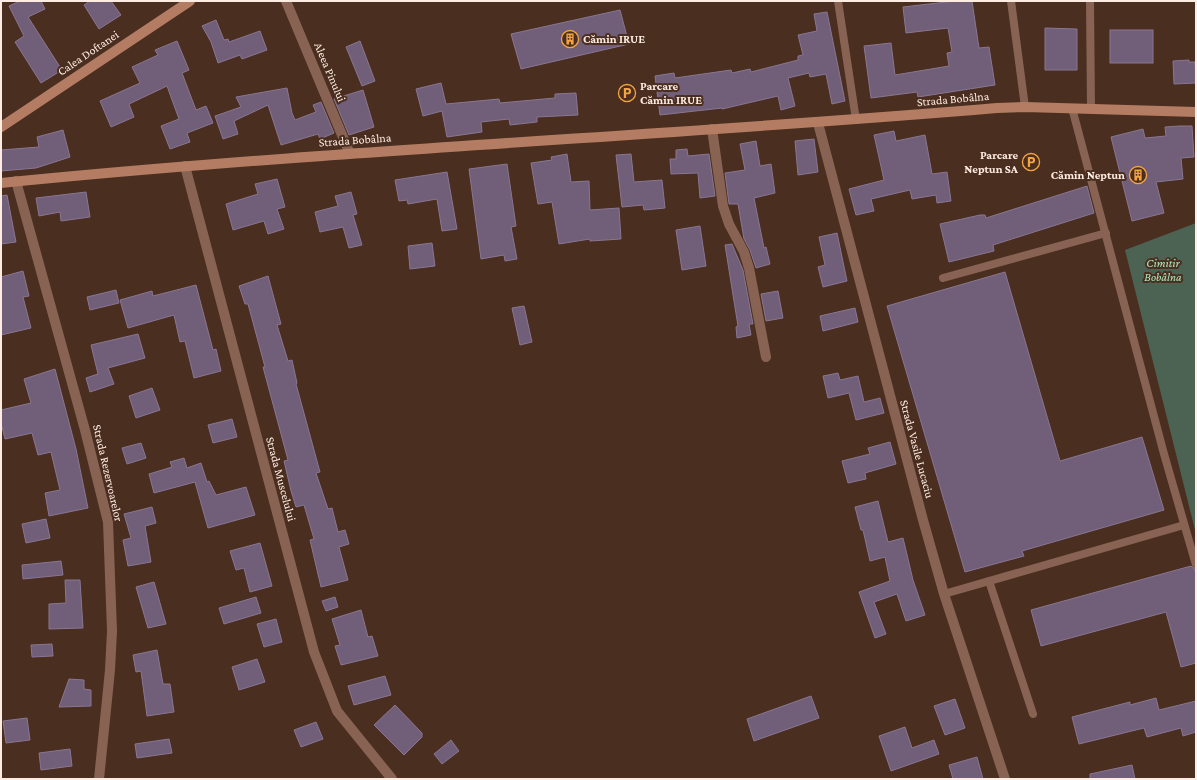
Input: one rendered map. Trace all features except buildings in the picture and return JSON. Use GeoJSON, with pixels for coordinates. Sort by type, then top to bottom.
{"type":"FeatureCollection","features":[{"type":"Feature","properties":{"kind":"main road","name":"Calea Doftanei"},"geometry":{"type":"LineString","coordinates":[[1,126],[190,1]]}},
{"type":"Feature","properties":{"kind":"main road","name":"Strada Bobâlna"},"geometry":{"type":"LineString","coordinates":[[1,183],[185,166],[818,123],[1025,107],[1196,112]]}},
{"type":"Feature","properties":{"kind":"street","name":"Aleea Pinului"},"geometry":{"type":"LineString","coordinates":[[286,1],[350,154]]}},
{"type":"Feature","properties":{"kind":"street","name":"Strada Vasile Lucaciu"},"geometry":{"type":"LineString","coordinates":[[818,123],[944,594],[1005,779]]}},
{"type":"Feature","properties":{"kind":"street"},"geometry":{"type":"LineString","coordinates":[[712,130],[723,206],[729,224],[744,252],[749,268],[766,357]]}},
{"type":"Feature","properties":{"kind":"street","name":"Strada Muscelului"},"geometry":{"type":"LineString","coordinates":[[185,166],[314,652],[337,711],[392,779]]}},
{"type":"Feature","properties":{"kind":"street","name":"Strada Rezervoarelor"},"geometry":{"type":"LineString","coordinates":[[16,181],[83,423],[108,522],[112,631],[110,670],[99,779]]}},
{"type":"Feature","properties":{"kind":"lane"},"geometry":{"type":"LineString","coordinates":[[838,1],[856,120]]}},
{"type":"Feature","properties":{"kind":"lane"},"geometry":{"type":"LineString","coordinates":[[1011,1],[1025,107]]}},
{"type":"Feature","properties":{"kind":"lane"},"geometry":{"type":"LineString","coordinates":[[1090,1],[1091,109]]}},
{"type":"Feature","properties":{"kind":"lane"},"geometry":{"type":"LineString","coordinates":[[1072,108],[1196,566]]}},
{"type":"Feature","properties":{"kind":"lane"},"geometry":{"type":"LineString","coordinates":[[944,278],[1106,233]]}},
{"type":"Feature","properties":{"kind":"lane"},"geometry":{"type":"LineString","coordinates":[[944,594],[1184,525]]}},
{"type":"Feature","properties":{"kind":"lane"},"geometry":{"type":"LineString","coordinates":[[989,581],[1032,714]]}},
{"type":"Feature","properties":{"kind":"green space"},"geometry":{"type":"Polygon","coordinates":[[[1195,124],[1196,124],[1196,223],[1195,124]]]}},
{"type":"Feature","properties":{"kind":"green space","name":"Cimitir Bobâlna"},"geometry":{"type":"Polygon","coordinates":[[[1196,223],[1196,534],[1125,250],[1196,223]]]}},
{"type":"Feature","properties":{"kind":"place","name":"Cămin IRUE"},"geometry":{"type":"Point","coordinates":[570,39]}},
{"type":"Feature","properties":{"kind":"place","name":"Parcare Cămin IRUE"},"geometry":{"type":"Point","coordinates":[627,93]}},
{"type":"Feature","properties":{"kind":"place","name":"Parcare Neptun SA"},"geometry":{"type":"Point","coordinates":[1031,162]}},
{"type":"Feature","properties":{"kind":"place","name":"Cămin Neptun"},"geometry":{"type":"Point","coordinates":[1138,175]}}]}
